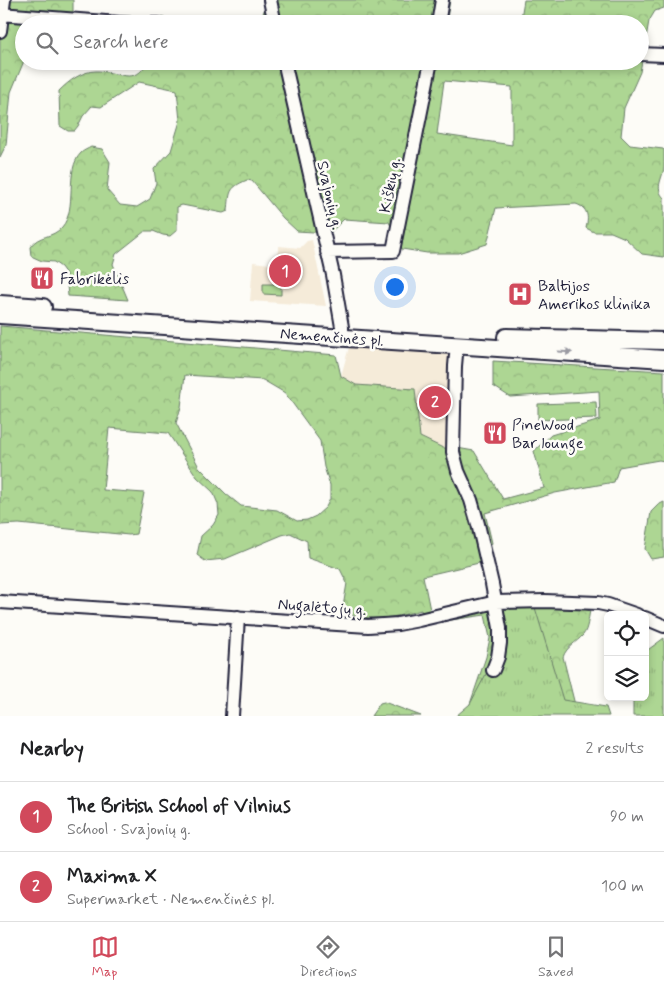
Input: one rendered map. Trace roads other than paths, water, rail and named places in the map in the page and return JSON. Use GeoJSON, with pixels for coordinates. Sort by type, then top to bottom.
{"type":"FeatureCollection","features":[{"type":"Feature","properties":{"kind":"main road","name":"Nemenčinės pl."},"geometry":{"type":"LineString","coordinates":[[0,304],[342,332],[457,344],[664,358]]}},
{"type":"Feature","properties":{"kind":"main road","name":"Nemenčinės pl."},"geometry":{"type":"LineString","coordinates":[[0,315],[342,332],[664,341]]}},
{"type":"Feature","properties":{"kind":"street"},"geometry":{"type":"LineString","coordinates":[[0,31],[4,0]]}},
{"type":"Feature","properties":{"kind":"street"},"geometry":{"type":"LineString","coordinates":[[270,0],[273,15]]}},
{"type":"Feature","properties":{"kind":"street"},"geometry":{"type":"LineString","coordinates":[[440,15],[442,0]]}},
{"type":"Feature","properties":{"kind":"street"},"geometry":{"type":"LineString","coordinates":[[1,14],[15,15]]}},
{"type":"Feature","properties":{"kind":"street"},"geometry":{"type":"LineString","coordinates":[[649,54],[664,55]]}},
{"type":"Feature","properties":{"kind":"street","name":"Svajonių g."},"geometry":{"type":"LineString","coordinates":[[286,70],[328,252],[342,332]]}},
{"type":"Feature","properties":{"kind":"street","name":"Kiškių g."},"geometry":{"type":"LineString","coordinates":[[328,252],[393,252],[429,70]]}},
{"type":"Feature","properties":{"kind":"street"},"geometry":{"type":"LineString","coordinates":[[457,344],[453,452],[458,471],[471,500],[478,524],[496,602],[500,643],[498,657],[492,670]]}},
{"type":"Feature","properties":{"kind":"street","name":"Nugalėtojų g."},"geometry":{"type":"LineString","coordinates":[[0,602],[342,625],[387,625],[419,620],[496,602],[545,600],[598,603],[625,611]]}},
{"type":"Feature","properties":{"kind":"street"},"geometry":{"type":"LineString","coordinates":[[232,716],[238,617]]}},
{"type":"Feature","properties":{"kind":"street"},"geometry":{"type":"LineString","coordinates":[[649,620],[664,626]]}},
{"type":"Feature","properties":{"kind":"place","name":"The British School of Vilnius"},"geometry":{"type":"Point","coordinates":[285,271]}},
{"type":"Feature","properties":{"kind":"place","name":"Fabrikėlis"},"geometry":{"type":"Point","coordinates":[42,278]}},
{"type":"Feature","properties":{"kind":"place","name":"Baltijos Amerikos klinika"},"geometry":{"type":"Point","coordinates":[520,294]}},
{"type":"Feature","properties":{"kind":"place","name":"Maxima X"},"geometry":{"type":"Point","coordinates":[435,402]}},
{"type":"Feature","properties":{"kind":"place","name":"PineWood Bar lounge"},"geometry":{"type":"Point","coordinates":[495,433]}}]}
